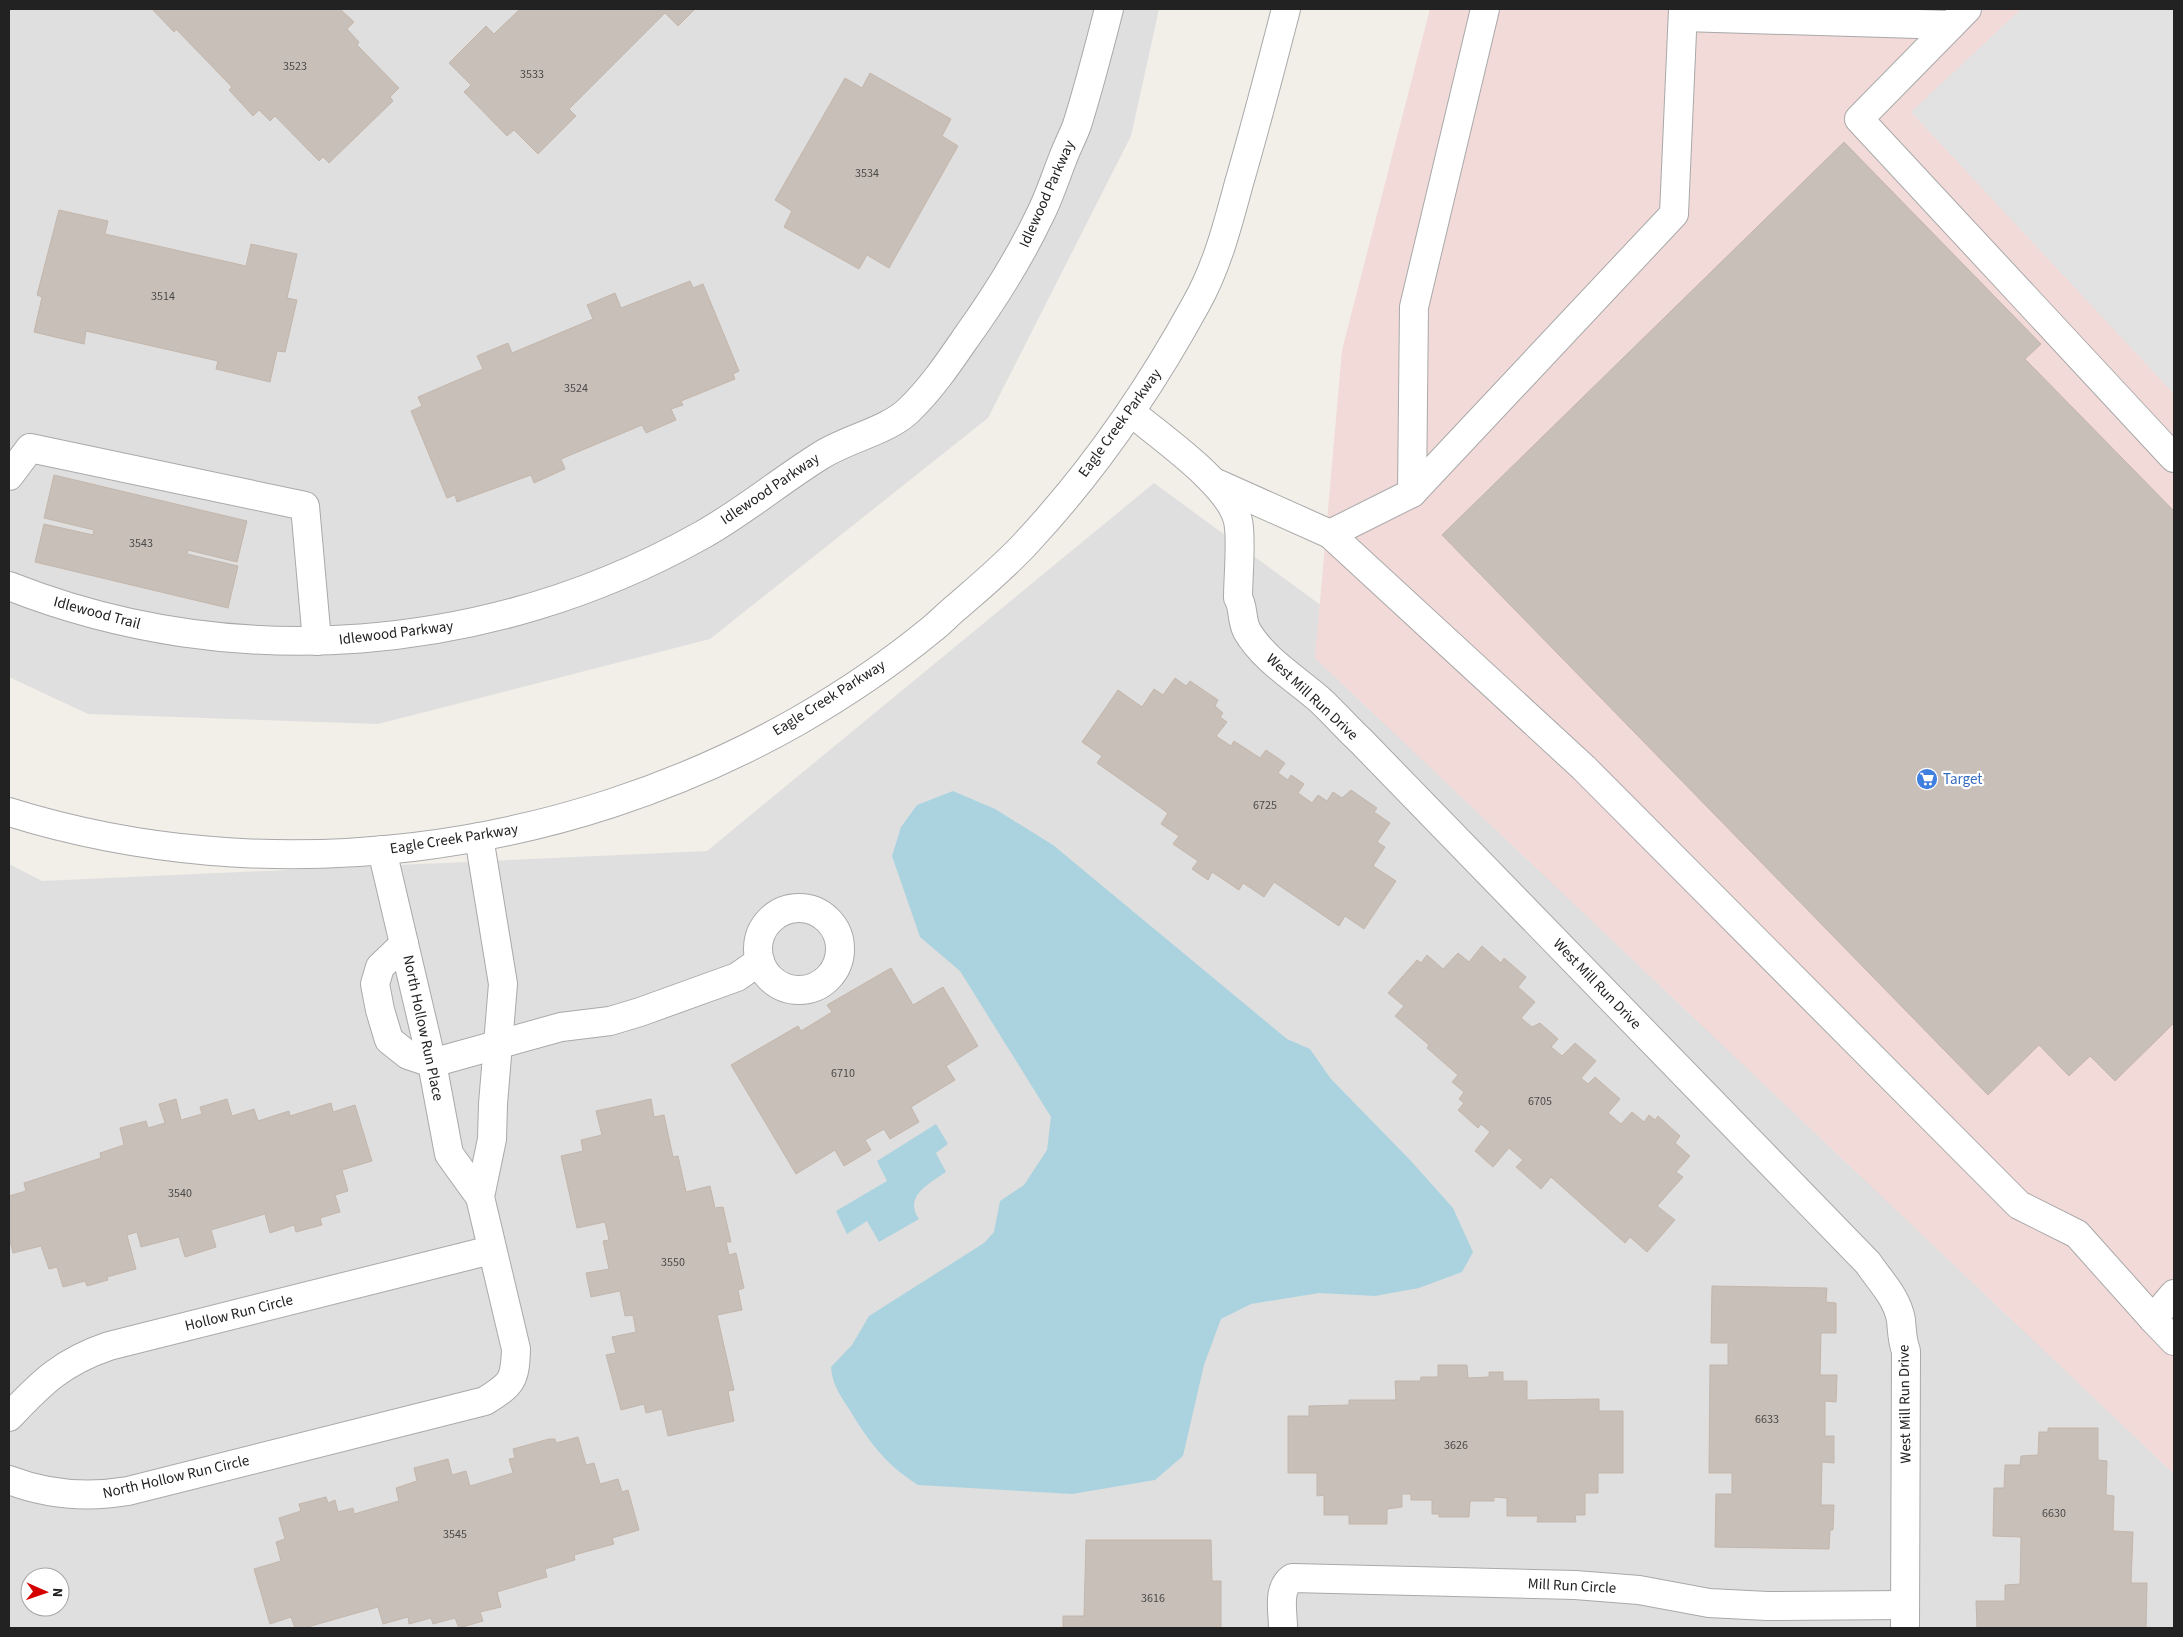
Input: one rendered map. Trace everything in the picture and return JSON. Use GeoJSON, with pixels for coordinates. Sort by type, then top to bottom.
{"type":"FeatureCollection","features":[{"type":"Feature","properties":{"kind":"street","name":"Idlewood Parkway"},"geometry":{"type":"LineString","coordinates":[[187,634],[280,642],[317,642],[408,635],[483,621],[535,607],[607,581],[702,535],[821,455],[852,439],[879,429],[906,414],[950,360],[1001,288],[1040,216],[1076,128],[1109,9]]}},
{"type":"Feature","properties":{"kind":"street","name":"Eagle Creek Parkway"},"geometry":{"type":"LineString","coordinates":[[9,812],[111,836],[206,850],[270,854],[335,854],[382,850],[479,837],[583,813],[665,784],[770,736],[826,704],[932,629],[1006,564],[1050,516],[1131,412],[1165,360],[1210,274],[1231,212],[1286,9]]}},
{"type":"Feature","properties":{"kind":"street"},"geometry":{"type":"LineString","coordinates":[[1412,493],[1414,307],[1485,9]]}},
{"type":"Feature","properties":{"kind":"street"},"geometry":{"type":"LineString","coordinates":[[1330,534],[1412,493],[1674,214],[1683,13],[1959,17]]}},
{"type":"Feature","properties":{"kind":"street"},"geometry":{"type":"LineString","coordinates":[[1959,17],[1859,119],[2174,458]]}},
{"type":"Feature","properties":{"kind":"street","name":"West Mill Run Drive"},"geometry":{"type":"LineString","coordinates":[[1131,412],[1214,483],[1230,501],[1238,521],[1238,598],[1242,604],[1241,611],[1246,630],[1262,650],[1321,701],[1361,741],[1868,1263],[1892,1296],[1901,1320],[1900,1329],[1906,1351],[1905,1617]]}},
{"type":"Feature","properties":{"kind":"street"},"geometry":{"type":"LineString","coordinates":[[9,476],[30,448],[305,506],[317,642]]}},
{"type":"Feature","properties":{"kind":"street"},"geometry":{"type":"LineString","coordinates":[[1214,483],[1330,534],[1584,768],[2019,1205],[2077,1234],[2174,1341]]}},
{"type":"Feature","properties":{"kind":"street","name":"Idlewood Trail"},"geometry":{"type":"LineString","coordinates":[[9,586],[101,616],[187,634]]}},
{"type":"Feature","properties":{"kind":"street","name":"North Hollow Run Place"},"geometry":{"type":"LineString","coordinates":[[342,1437],[485,1401],[508,1387],[515,1371],[516,1349],[491,1250],[480,1197],[492,1139],[492,1104],[499,1045],[503,984],[495,921],[479,837]]}},
{"type":"Feature","properties":{"kind":"street","name":"North Hollow Run Place"},"geometry":{"type":"LineString","coordinates":[[382,850],[432,1063],[449,1154],[480,1197]]}},
{"type":"Feature","properties":{"kind":"street"},"geometry":{"type":"LineString","coordinates":[[404,944],[380,967],[375,984],[380,1010],[389,1040],[408,1055],[432,1063],[561,1028],[610,1021],[640,1012],[737,977],[760,961]]}},
{"type":"Feature","properties":{"kind":"street","name":"Hollow Run Circle"},"geometry":{"type":"LineString","coordinates":[[9,1417],[53,1374],[75,1358],[88,1353],[109,1346],[491,1250]]}},
{"type":"Feature","properties":{"kind":"street"},"geometry":{"type":"LineString","coordinates":[[2153,1319],[2174,1294]]}},
{"type":"Feature","properties":{"kind":"street","name":"North Hollow Run Circle"},"geometry":{"type":"LineString","coordinates":[[9,1480],[60,1494],[102,1495],[128,1491],[342,1437]]}},
{"type":"Feature","properties":{"kind":"street","name":"Mill Run Circle"},"geometry":{"type":"LineString","coordinates":[[1283,1628],[1283,1590],[1286,1583],[1292,1578],[1575,1585],[1639,1590],[1709,1603],[1905,1617]]}},
{"type":"Feature","properties":{"kind":"shaded area"},"geometry":{"type":"Polygon","coordinates":[[[9,9],[1159,9],[1131,136],[988,418],[710,639],[378,724],[88,714],[9,677],[9,9]]]}},
{"type":"Feature","properties":{"kind":"shaded area"},"geometry":{"type":"Polygon","coordinates":[[[1430,9],[2174,9],[2174,1474],[1315,658],[1342,350],[1430,9]]]}},
{"type":"Feature","properties":{"kind":"shaded area"},"geometry":{"type":"Polygon","coordinates":[[[2021,9],[2174,9],[2174,394],[1911,112],[2021,9]]]}},
{"type":"Feature","properties":{"kind":"shaded area"},"geometry":{"type":"Polygon","coordinates":[[[1154,483],[1378,647],[2174,1472],[2174,1628],[9,1628],[9,864],[42,881],[707,851],[1154,483]]]}},
{"type":"Feature","properties":{"kind":"water"},"geometry":{"type":"Polygon","coordinates":[[[953,791],[995,809],[1053,845],[1287,1039],[1310,1049],[1331,1079],[1411,1161],[1453,1208],[1473,1252],[1462,1272],[1419,1288],[1375,1296],[1319,1293],[1251,1304],[1221,1319],[1204,1365],[1183,1456],[1155,1480],[1072,1494],[918,1485],[896,1469],[879,1452],[856,1421],[833,1379],[831,1367],[852,1345],[869,1316],[984,1243],[994,1232],[1000,1201],[1024,1185],[1047,1150],[1051,1117],[960,971],[920,937],[892,856],[901,827],[917,805],[953,791]]]}},
{"type":"Feature","properties":{"kind":"water"},"geometry":{"type":"Polygon","coordinates":[[[936,1124],[948,1144],[936,1153],[946,1172],[920,1191],[916,1197],[914,1204],[919,1219],[879,1242],[867,1221],[847,1234],[836,1211],[887,1181],[877,1161],[936,1124]]]}},
{"type":"Feature","properties":{"kind":"building"},"geometry":{"type":"Polygon","coordinates":[[[152,9],[340,9],[354,22],[347,29],[359,42],[357,45],[399,88],[390,97],[393,101],[329,163],[323,157],[319,161],[275,116],[270,121],[259,110],[253,116],[229,90],[232,87],[176,29],[174,32],[152,9]]]}},
{"type":"Feature","properties":{"kind":"building"},"geometry":{"type":"Polygon","coordinates":[[[520,9],[695,9],[678,26],[665,13],[569,109],[576,116],[538,154],[514,130],[507,136],[464,92],[471,85],[449,63],[486,26],[494,34],[520,9]]]}},
{"type":"Feature","properties":{"kind":"building"},"geometry":{"type":"Polygon","coordinates":[[[870,73],[951,119],[942,136],[958,146],[889,268],[867,255],[859,269],[784,227],[792,211],[775,200],[845,78],[862,88],[870,73]]]}},
{"type":"Feature","properties":{"kind":"building","name":"Target"},"geometry":{"type":"Polygon","coordinates":[[[1844,142],[2041,344],[2025,359],[2174,511],[2174,1023],[2115,1081],[2090,1056],[2069,1076],[2039,1045],[1988,1095],[1442,535],[1844,142]]]}},
{"type":"Feature","properties":{"kind":"building"},"geometry":{"type":"Polygon","coordinates":[[[59,210],[108,221],[105,234],[246,266],[251,244],[297,254],[287,298],[297,300],[285,352],[277,351],[270,382],[216,369],[218,361],[86,331],[84,344],[34,332],[42,297],[37,295],[59,210]]]}},
{"type":"Feature","properties":{"kind":"building"},"geometry":{"type":"Polygon","coordinates":[[[690,281],[693,288],[703,284],[739,371],[733,374],[735,379],[681,401],[683,405],[671,409],[676,420],[646,433],[642,425],[561,459],[565,469],[534,483],[531,475],[457,502],[455,495],[447,498],[411,411],[422,406],[418,397],[483,369],[477,356],[508,343],[512,353],[593,319],[587,305],[615,293],[621,308],[690,281]]]}},
{"type":"Feature","properties":{"kind":"building"},"geometry":{"type":"Polygon","coordinates":[[[54,475],[247,521],[237,562],[188,550],[187,554],[238,566],[228,608],[35,562],[44,524],[93,535],[94,530],[44,518],[54,475]]]}},
{"type":"Feature","properties":{"kind":"building"},"geometry":{"type":"Polygon","coordinates":[[[1175,678],[1186,686],[1190,681],[1218,700],[1215,706],[1223,713],[1220,717],[1227,722],[1216,736],[1231,746],[1234,741],[1260,758],[1266,750],[1285,763],[1278,773],[1288,780],[1291,775],[1304,784],[1298,793],[1312,803],[1318,795],[1327,801],[1333,792],[1342,798],[1351,790],[1377,808],[1374,812],[1390,823],[1377,842],[1385,847],[1373,866],[1396,881],[1364,929],[1345,916],[1339,926],[1274,882],[1264,897],[1243,883],[1239,890],[1212,872],[1208,880],[1192,869],[1198,861],[1173,844],[1179,836],[1161,824],[1168,813],[1097,763],[1102,756],[1082,742],[1118,690],[1142,707],[1154,689],[1163,695],[1175,678]]]}},
{"type":"Feature","properties":{"kind":"building"},"geometry":{"type":"Polygon","coordinates":[[[1482,946],[1501,963],[1504,958],[1526,977],[1518,987],[1535,1002],[1521,1018],[1532,1027],[1540,1023],[1558,1039],[1551,1047],[1562,1056],[1575,1043],[1596,1061],[1581,1078],[1588,1084],[1595,1077],[1620,1099],[1608,1113],[1621,1124],[1632,1112],[1644,1122],[1649,1115],[1655,1120],[1658,1116],[1680,1136],[1675,1143],[1690,1156],[1676,1172],[1683,1177],[1657,1206],[1675,1220],[1647,1252],[1630,1237],[1625,1243],[1551,1177],[1541,1189],[1516,1167],[1523,1160],[1509,1148],[1493,1167],[1475,1151],[1490,1132],[1481,1124],[1478,1128],[1458,1110],[1464,1103],[1459,1099],[1464,1092],[1452,1082],[1458,1075],[1427,1048],[1429,1045],[1395,1016],[1404,1006],[1388,993],[1417,960],[1421,963],[1427,955],[1443,969],[1458,953],[1469,962],[1482,946]]]}},
{"type":"Feature","properties":{"kind":"building"},"geometry":{"type":"Polygon","coordinates":[[[891,968],[913,1005],[943,987],[978,1046],[946,1066],[955,1080],[911,1107],[919,1122],[890,1139],[884,1129],[865,1140],[871,1150],[844,1166],[835,1150],[796,1174],[731,1065],[798,1026],[801,1031],[832,1012],[827,1005],[891,968]]]}},
{"type":"Feature","properties":{"kind":"building"},"geometry":{"type":"Polygon","coordinates":[[[176,1099],[181,1120],[202,1114],[200,1107],[227,1099],[232,1116],[254,1109],[258,1121],[289,1111],[290,1116],[331,1103],[333,1112],[355,1105],[372,1161],[342,1170],[348,1191],[335,1195],[340,1212],[320,1218],[322,1225],[296,1232],[294,1225],[270,1233],[265,1214],[211,1230],[216,1247],[185,1257],[179,1237],[141,1247],[137,1232],[127,1235],[136,1269],[107,1277],[108,1280],[87,1286],[85,1281],[63,1287],[57,1267],[49,1269],[41,1246],[13,1253],[9,1237],[9,1196],[26,1191],[24,1183],[101,1158],[100,1153],[124,1145],[120,1128],[146,1121],[148,1128],[165,1123],[159,1104],[176,1099]]]}},
{"type":"Feature","properties":{"kind":"building"},"geometry":{"type":"Polygon","coordinates":[[[651,1099],[654,1117],[664,1115],[673,1157],[678,1156],[686,1192],[710,1186],[715,1208],[723,1207],[731,1242],[726,1242],[729,1255],[736,1253],[744,1288],[738,1290],[742,1310],[717,1315],[734,1390],[728,1391],[734,1421],[668,1436],[662,1409],[646,1413],[644,1404],[621,1410],[606,1355],[616,1353],[612,1337],[636,1332],[633,1315],[625,1316],[620,1291],[591,1297],[586,1273],[609,1269],[603,1241],[609,1240],[605,1222],[577,1228],[561,1156],[583,1151],[581,1140],[602,1135],[596,1111],[651,1099]]]}},
{"type":"Feature","properties":{"kind":"building"},"geometry":{"type":"Polygon","coordinates":[[[1712,1286],[1827,1288],[1826,1302],[1836,1303],[1836,1333],[1821,1333],[1820,1375],[1837,1375],[1836,1402],[1825,1401],[1825,1436],[1834,1436],[1834,1463],[1822,1462],[1821,1505],[1834,1505],[1833,1530],[1830,1530],[1829,1549],[1715,1547],[1716,1494],[1732,1494],[1732,1473],[1709,1473],[1710,1365],[1728,1365],[1728,1343],[1711,1343],[1712,1286]]]}},
{"type":"Feature","properties":{"kind":"building"},"geometry":{"type":"Polygon","coordinates":[[[1438,1365],[1467,1365],[1468,1378],[1489,1377],[1489,1372],[1503,1372],[1503,1381],[1527,1381],[1527,1400],[1599,1399],[1599,1411],[1623,1411],[1623,1473],[1598,1473],[1598,1493],[1585,1493],[1585,1515],[1575,1515],[1576,1522],[1537,1522],[1538,1516],[1507,1516],[1507,1498],[1494,1497],[1494,1501],[1470,1501],[1469,1517],[1439,1517],[1439,1514],[1432,1514],[1432,1500],[1411,1500],[1411,1494],[1402,1494],[1402,1507],[1387,1509],[1387,1524],[1349,1524],[1349,1515],[1324,1515],[1324,1495],[1317,1496],[1317,1473],[1288,1473],[1288,1416],[1309,1416],[1309,1406],[1349,1405],[1349,1400],[1396,1400],[1395,1381],[1420,1381],[1421,1377],[1438,1377],[1438,1365]]]}},
{"type":"Feature","properties":{"kind":"building"},"geometry":{"type":"Polygon","coordinates":[[[2048,1428],[2098,1428],[2098,1460],[2107,1461],[2106,1495],[2114,1496],[2113,1531],[2133,1532],[2131,1583],[2147,1583],[2146,1628],[1977,1628],[1976,1601],[2005,1601],[2005,1585],[2020,1584],[2021,1537],[1993,1536],[1994,1488],[2004,1488],[2005,1465],[2020,1465],[2021,1456],[2038,1455],[2039,1432],[2048,1432],[2048,1428]]]}},
{"type":"Feature","properties":{"kind":"building"},"geometry":{"type":"Polygon","coordinates":[[[578,1437],[586,1465],[594,1463],[600,1484],[618,1479],[622,1492],[628,1490],[639,1530],[612,1538],[614,1544],[574,1555],[575,1560],[545,1569],[547,1577],[497,1592],[501,1607],[480,1612],[483,1621],[459,1628],[455,1618],[433,1624],[431,1618],[409,1624],[408,1617],[383,1624],[378,1607],[304,1628],[295,1628],[291,1617],[270,1624],[254,1569],[281,1561],[276,1542],[285,1539],[279,1518],[301,1511],[299,1504],[326,1497],[328,1503],[335,1500],[338,1512],[353,1508],[354,1514],[399,1501],[396,1488],[417,1481],[414,1468],[448,1459],[452,1475],[466,1471],[470,1486],[513,1473],[509,1459],[515,1458],[513,1449],[549,1439],[555,1439],[556,1443],[578,1437]]]}},
{"type":"Feature","properties":{"kind":"building"},"geometry":{"type":"Polygon","coordinates":[[[1086,1540],[1211,1540],[1212,1581],[1221,1581],[1221,1628],[1063,1628],[1063,1616],[1084,1616],[1086,1540]]]}},
{"type":"Feature","properties":{"kind":"place","name":"Target"},"geometry":{"type":"Point","coordinates":[1927,779]}}]}
